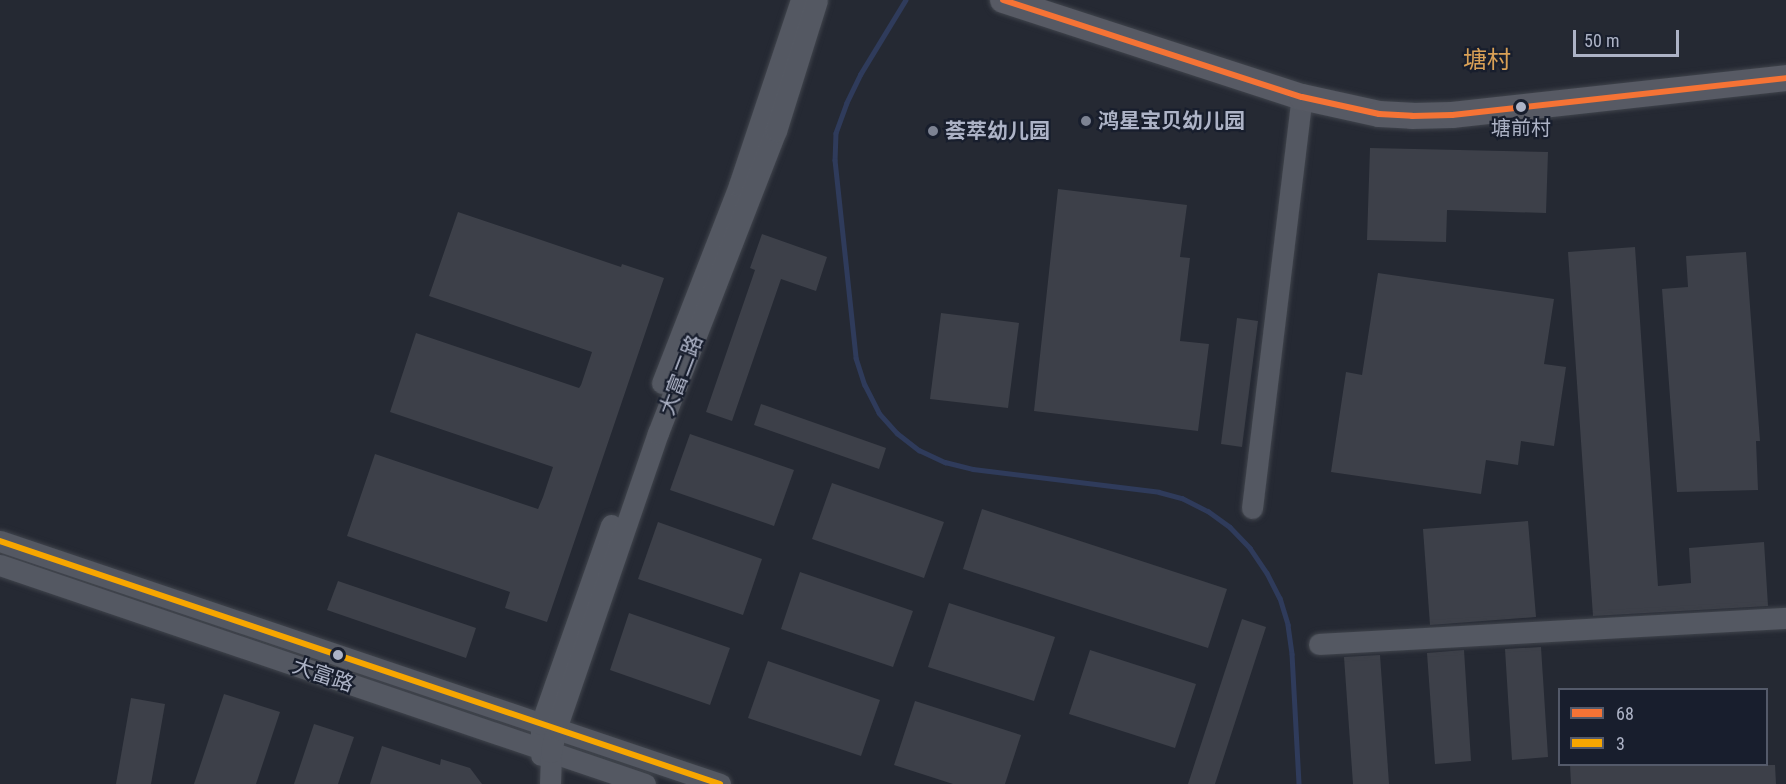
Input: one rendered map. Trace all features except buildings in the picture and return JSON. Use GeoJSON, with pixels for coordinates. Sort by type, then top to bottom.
{"type":"FeatureCollection","features":[{"type":"Feature","properties":{"kind":"main road"},"geometry":{"type":"LineString","coordinates":[[1003,0],[1302,97],[1379,114],[1432,116],[1786,78]]}},
{"type":"Feature","properties":{"kind":"main road"},"geometry":{"type":"LineString","coordinates":[[1053,0],[1343,92],[1414,100],[1462,98],[1786,62]]}},
{"type":"Feature","properties":{"kind":"street","name":"大富二路"},"geometry":{"type":"LineString","coordinates":[[546,750],[548,726],[645,428],[739,186],[801,0]]}},
{"type":"Feature","properties":{"kind":"street","name":"大富二路"},"geometry":{"type":"LineString","coordinates":[[548,726],[658,433],[776,130],[817,0]]}},
{"type":"Feature","properties":{"kind":"street"},"geometry":{"type":"LineString","coordinates":[[1252,508],[1302,97]]}},
{"type":"Feature","properties":{"kind":"street","name":"大富路"},"geometry":{"type":"LineString","coordinates":[[0,541],[720,784]]}},
{"type":"Feature","properties":{"kind":"street","name":"大富路"},"geometry":{"type":"LineString","coordinates":[[0,565],[645,784]]}},
{"type":"Feature","properties":{"kind":"street"},"geometry":{"type":"LineString","coordinates":[[1318,644],[1786,618]]}},
{"type":"Feature","properties":{"kind":"street"},"geometry":{"type":"LineString","coordinates":[[540,784],[546,750]]}},
{"type":"Feature","properties":{"kind":"street"},"geometry":{"type":"LineString","coordinates":[[546,750],[550,784]]}},
{"type":"Feature","properties":{"kind":"waterway"},"geometry":{"type":"LineString","coordinates":[[906,0],[861,74],[836,133],[835,160],[856,358],[865,385],[879,413],[897,433],[919,450],[945,462],[973,469],[1159,492],[1182,498],[1208,511],[1230,527],[1250,548],[1267,573],[1280,598],[1288,625],[1292,654],[1299,784]]}},
{"type":"Feature","properties":{"kind":"transit line","name":"68"},"geometry":{"type":"LineString","coordinates":[[1003,0],[1302,97],[1379,114],[1452,115],[1786,78]]}},
{"type":"Feature","properties":{"kind":"transit line","name":"3"},"geometry":{"type":"LineString","coordinates":[[0,541],[720,784]]}},
{"type":"Feature","properties":{"kind":"place","name":"塘前村"},"geometry":{"type":"Point","coordinates":[1521,107]}},
{"type":"Feature","properties":{"kind":"place","name":"鸿星宝贝幼儿园"},"geometry":{"type":"Point","coordinates":[1086,121]}},
{"type":"Feature","properties":{"kind":"place","name":"荟萃幼儿园"},"geometry":{"type":"Point","coordinates":[933,131]}},
{"type":"Feature","properties":{"kind":"district","name":"塘村"},"geometry":{"type":"Point","coordinates":[1487,61]}}]}
